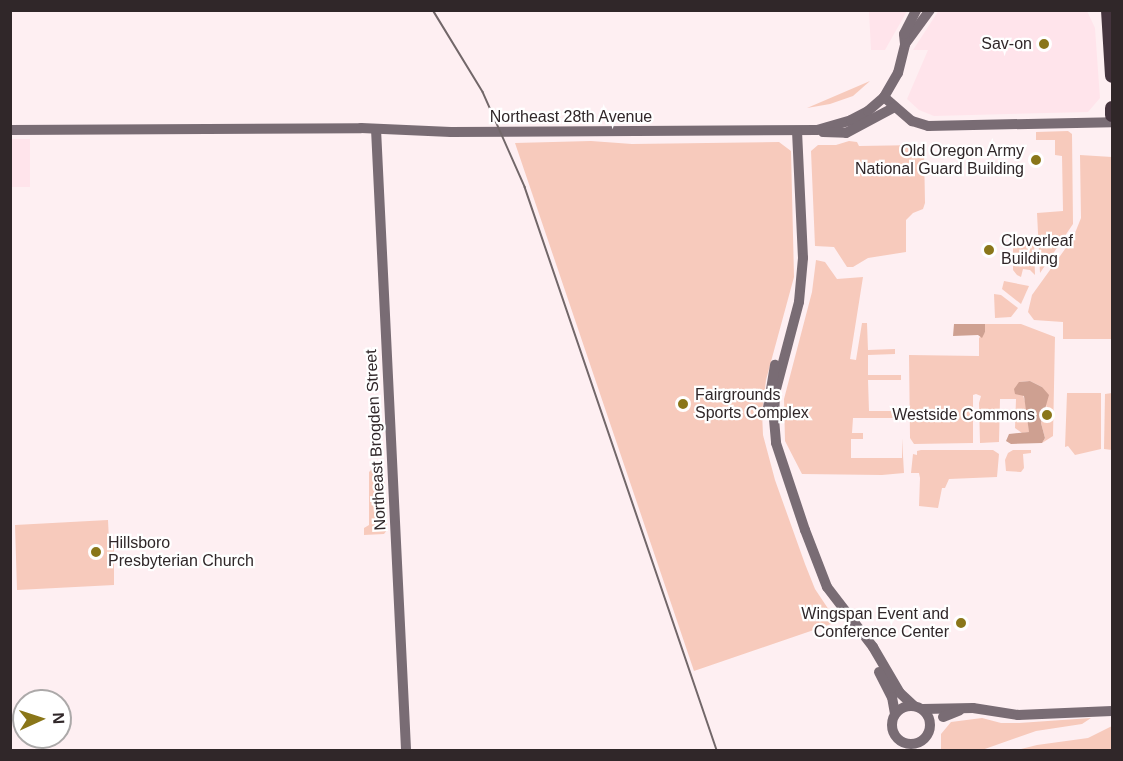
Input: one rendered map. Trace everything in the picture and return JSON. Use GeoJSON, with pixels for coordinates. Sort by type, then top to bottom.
{"type":"FeatureCollection","features":[{"type":"Feature","properties":{"kind":"highway"},"geometry":{"type":"LineString","coordinates":[[1110,12],[1113,76]]}},
{"type":"Feature","properties":{"kind":"highway"},"geometry":{"type":"LineString","coordinates":[[1113,108],[1113,116]]}},
{"type":"Feature","properties":{"kind":"street"},"geometry":{"type":"LineString","coordinates":[[905,44],[904,34],[916,10]]}},
{"type":"Feature","properties":{"kind":"street"},"geometry":{"type":"LineString","coordinates":[[930,10],[905,44],[895,79],[884,97],[912,121],[928,126],[1113,122]]}},
{"type":"Feature","properties":{"kind":"street","name":"Northeast 28th Avenue"},"geometry":{"type":"LineString","coordinates":[[10,130],[797,131],[817,130],[851,120],[868,111],[884,97]]}},
{"type":"Feature","properties":{"kind":"street"},"geometry":{"type":"LineString","coordinates":[[817,130],[846,133],[895,107]]}},
{"type":"Feature","properties":{"kind":"street","name":"Northeast Brogden Street"},"geometry":{"type":"LineString","coordinates":[[376,129],[406,750]]}},
{"type":"Feature","properties":{"kind":"street"},"geometry":{"type":"LineString","coordinates":[[797,131],[803,258],[799,302],[776,393],[774,419],[778,454],[828,587],[837,603],[873,646],[900,693],[918,707],[931,722],[927,736],[930,750]]}},
{"type":"Feature","properties":{"kind":"street"},"geometry":{"type":"LineString","coordinates":[[799,291],[792,300],[767,397],[767,429],[773,461],[822,593],[872,658],[892,698],[895,714],[892,723],[894,732],[899,739],[913,747],[927,736]]}},
{"type":"Feature","properties":{"kind":"street"},"geometry":{"type":"LineString","coordinates":[[895,714],[903,707],[966,708],[1018,715],[1113,711]]}},
{"type":"Feature","properties":{"kind":"street"},"geometry":{"type":"LineString","coordinates":[[943,717],[966,708]]}},
{"type":"Feature","properties":{"kind":"shaded area"},"geometry":{"type":"Polygon","coordinates":[[[939,10],[1087,11],[1095,28],[1100,98],[1088,112],[934,116],[919,110],[907,99],[928,50],[913,50],[939,10]]]}},
{"type":"Feature","properties":{"kind":"shaded area"},"geometry":{"type":"Polygon","coordinates":[[[869,11],[907,11],[885,50],[871,50],[869,11]]]}},
{"type":"Feature","properties":{"kind":"shaded area"},"geometry":{"type":"Polygon","coordinates":[[[870,81],[853,96],[830,104],[807,108],[870,81]]]}},
{"type":"Feature","properties":{"kind":"shaded area"},"geometry":{"type":"Polygon","coordinates":[[[1068,131],[1072,134],[1073,224],[1040,273],[1037,213],[1063,211],[1062,156],[1055,155],[1055,140],[1036,140],[1036,132],[1068,131]]]}},
{"type":"Feature","properties":{"kind":"shaded area"},"geometry":{"type":"Polygon","coordinates":[[[11,139],[30,139],[30,187],[11,187],[11,139]]]}},
{"type":"Feature","properties":{"kind":"shaded area","name":"Fairgrounds Sports Complex"},"geometry":{"type":"Polygon","coordinates":[[[591,141],[632,144],[779,142],[791,151],[794,277],[766,380],[762,412],[763,435],[775,480],[805,564],[815,589],[837,622],[694,671],[515,143],[591,141]]]}},
{"type":"Feature","properties":{"kind":"shaded area"},"geometry":{"type":"Polygon","coordinates":[[[849,141],[857,142],[859,146],[919,145],[924,149],[925,203],[923,209],[913,213],[906,220],[906,252],[868,258],[853,267],[847,267],[834,247],[815,246],[811,151],[818,145],[836,145],[849,141]]]}},
{"type":"Feature","properties":{"kind":"shaded area"},"geometry":{"type":"Polygon","coordinates":[[[1080,155],[1112,157],[1112,339],[1063,339],[1063,322],[1034,320],[1028,312],[1032,295],[1073,238],[1081,218],[1080,155]]]}},
{"type":"Feature","properties":{"kind":"shaded area"},"geometry":{"type":"Polygon","coordinates":[[[1034,240],[1035,275],[1030,270],[1023,269],[1021,277],[1013,270],[1013,241],[1034,240]]]}},
{"type":"Feature","properties":{"kind":"shaded area"},"geometry":{"type":"Polygon","coordinates":[[[816,260],[825,262],[837,279],[863,277],[850,359],[856,360],[862,323],[867,323],[868,350],[895,349],[895,354],[868,355],[868,375],[901,375],[901,380],[868,380],[869,411],[902,411],[902,418],[853,418],[852,433],[863,433],[863,439],[851,439],[851,458],[902,458],[902,438],[904,473],[802,474],[785,441],[784,399],[812,292],[816,260]]]}},
{"type":"Feature","properties":{"kind":"shaded area"},"geometry":{"type":"Polygon","coordinates":[[[1004,281],[1029,286],[1021,304],[1002,289],[1004,281]]]}},
{"type":"Feature","properties":{"kind":"shaded area"},"geometry":{"type":"Polygon","coordinates":[[[994,294],[1001,295],[1018,308],[1011,317],[995,318],[994,294]]]}},
{"type":"Feature","properties":{"kind":"shaded area"},"geometry":{"type":"Polygon","coordinates":[[[954,324],[985,324],[985,332],[982,338],[978,335],[953,336],[954,324]]]}},
{"type":"Feature","properties":{"kind":"shaded area"},"geometry":{"type":"Polygon","coordinates":[[[985,324],[1021,324],[1055,337],[1053,436],[1042,443],[1045,438],[1041,423],[1047,409],[1042,387],[1030,381],[1019,382],[1028,411],[1029,432],[1022,433],[1015,428],[1016,399],[1000,399],[999,442],[980,443],[979,403],[981,396],[976,394],[973,395],[973,443],[914,444],[910,438],[909,355],[979,356],[979,338],[985,332],[985,324]]]}},
{"type":"Feature","properties":{"kind":"shaded area"},"geometry":{"type":"Polygon","coordinates":[[[1030,381],[1042,387],[1049,395],[1041,423],[1045,438],[1042,443],[1011,444],[1006,441],[1009,434],[1029,432],[1024,396],[1015,394],[1014,389],[1019,382],[1030,381]]]}},
{"type":"Feature","properties":{"kind":"shaded area"},"geometry":{"type":"Polygon","coordinates":[[[1067,393],[1101,393],[1101,449],[1075,455],[1068,446],[1065,447],[1067,393]]]}},
{"type":"Feature","properties":{"kind":"shaded area"},"geometry":{"type":"Polygon","coordinates":[[[1112,393],[1112,450],[1104,449],[1105,394],[1112,393]]]}},
{"type":"Feature","properties":{"kind":"shaded area"},"geometry":{"type":"Polygon","coordinates":[[[921,450],[993,450],[999,454],[997,477],[949,479],[945,488],[942,488],[938,508],[919,506],[920,478],[919,473],[911,473],[913,454],[917,455],[917,451],[921,450]]]}},
{"type":"Feature","properties":{"kind":"shaded area"},"geometry":{"type":"Polygon","coordinates":[[[1013,450],[1031,450],[1031,453],[1023,454],[1024,468],[1021,472],[1006,471],[1005,460],[1008,453],[1013,450]]]}},
{"type":"Feature","properties":{"kind":"shaded area"},"geometry":{"type":"Polygon","coordinates":[[[372,469],[384,469],[387,530],[384,534],[364,535],[364,528],[369,525],[369,472],[372,469]]]}},
{"type":"Feature","properties":{"kind":"shaded area"},"geometry":{"type":"Polygon","coordinates":[[[108,520],[109,541],[114,541],[114,585],[17,590],[15,525],[108,520]]]}},
{"type":"Feature","properties":{"kind":"shaded area"},"geometry":{"type":"Polygon","coordinates":[[[982,718],[1001,723],[1019,723],[1091,718],[1082,724],[1036,731],[982,750],[941,750],[941,734],[951,722],[982,718]]]}},
{"type":"Feature","properties":{"kind":"shaded area"},"geometry":{"type":"Polygon","coordinates":[[[1112,726],[1112,750],[1017,750],[1088,738],[1112,726]]]}},
{"type":"Feature","properties":{"kind":"tram line"},"geometry":{"type":"LineString","coordinates":[[433,10],[483,92],[525,187],[717,750]]}},
{"type":"Feature","properties":{"kind":"place","name":"Sav-on"},"geometry":{"type":"Point","coordinates":[1044,44]}},
{"type":"Feature","properties":{"kind":"place","name":"Old Oregon Army National Guard Building"},"geometry":{"type":"Point","coordinates":[1036,160]}},
{"type":"Feature","properties":{"kind":"place","name":"Cloverleaf Building"},"geometry":{"type":"Point","coordinates":[989,250]}},
{"type":"Feature","properties":{"kind":"place","name":"Fairgrounds Sports Complex"},"geometry":{"type":"Point","coordinates":[683,404]}},
{"type":"Feature","properties":{"kind":"place","name":"Westside Commons"},"geometry":{"type":"Point","coordinates":[1047,415]}},
{"type":"Feature","properties":{"kind":"place","name":"Hillsboro Presbyterian Church"},"geometry":{"type":"Point","coordinates":[96,552]}},
{"type":"Feature","properties":{"kind":"place","name":"Wingspan Event and Conference Center"},"geometry":{"type":"Point","coordinates":[961,623]}}]}
